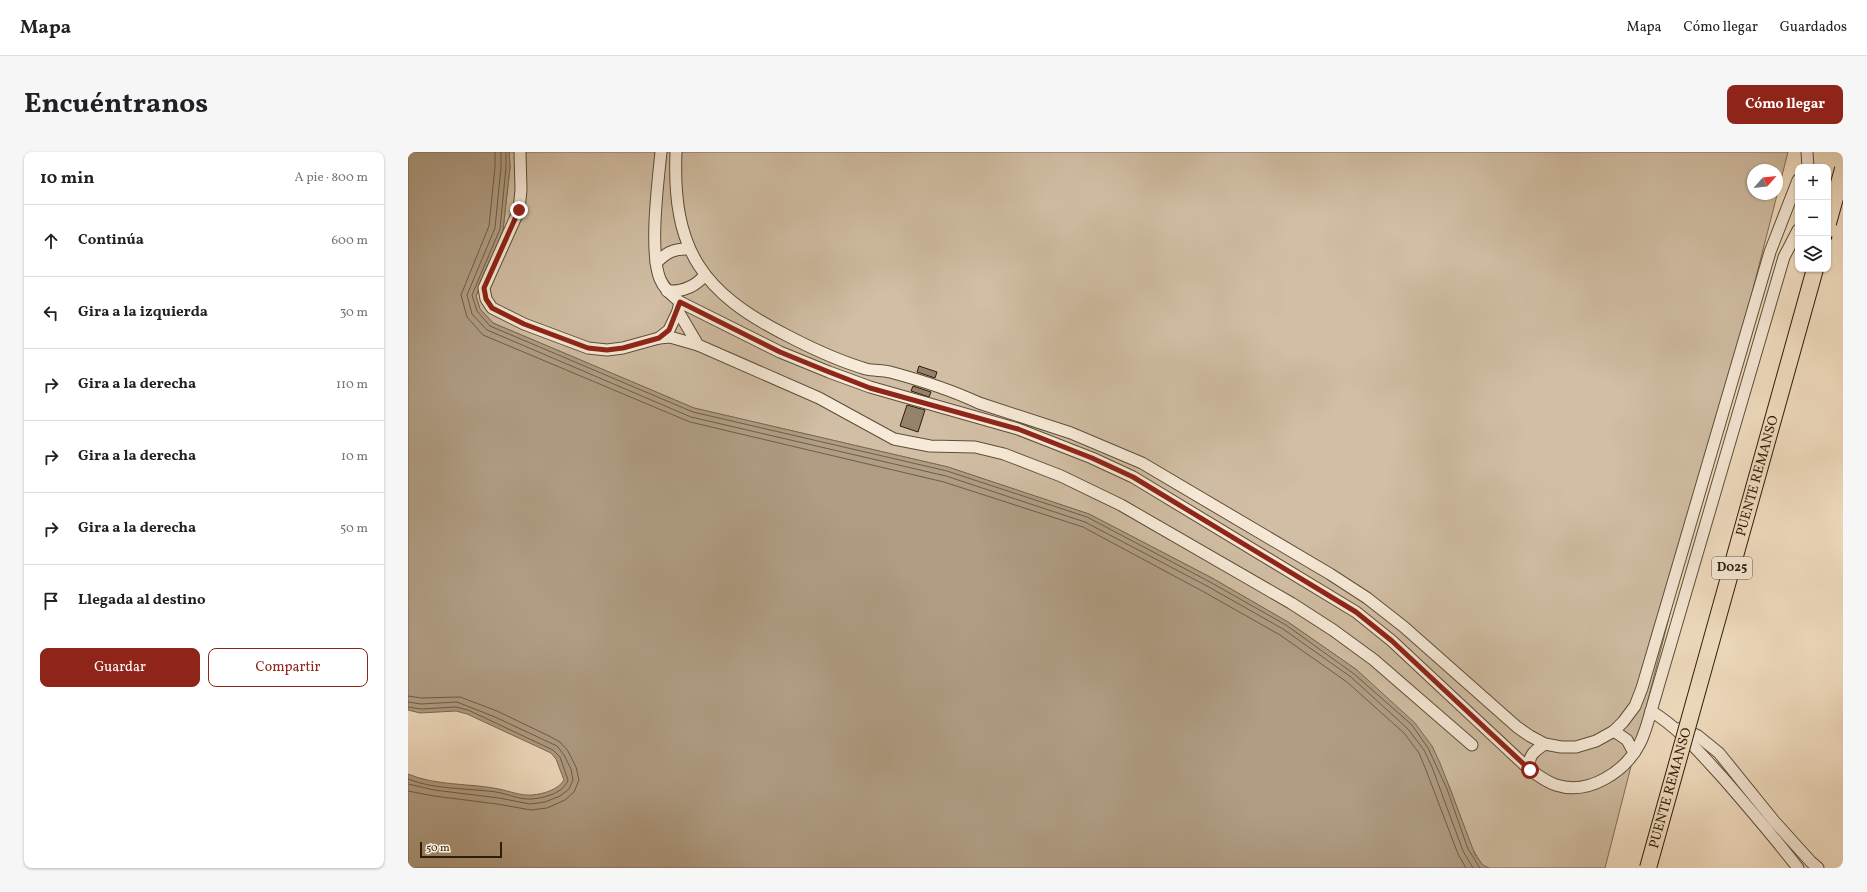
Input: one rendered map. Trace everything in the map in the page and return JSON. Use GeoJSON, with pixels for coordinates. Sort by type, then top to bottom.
{"type":"FeatureCollection","features":[{"type":"Feature","properties":{"kind":"highway"},"geometry":{"type":"LineString","coordinates":[[1831,212],[1843,169]]}},
{"type":"Feature","properties":{"kind":"highway","name":"PUENTE REMANSO"},"geometry":{"type":"LineString","coordinates":[[1648,868],[1814,272]]}},
{"type":"Feature","properties":{"kind":"street"},"geometry":{"type":"LineString","coordinates":[[520,152],[521,190],[519,210],[484,288],[486,299],[492,308],[524,324],[588,348],[607,350],[623,348],[659,338],[670,337],[698,345],[819,398],[894,439],[930,446],[975,447],[1004,454],[1061,476],[1121,505],[1333,630],[1374,660],[1472,745]]}},
{"type":"Feature","properties":{"kind":"street"},"geometry":{"type":"LineString","coordinates":[[661,152],[655,239],[656,263],[660,279],[679,306],[698,345]]}},
{"type":"Feature","properties":{"kind":"street"},"geometry":{"type":"LineString","coordinates":[[676,152],[676,205],[689,249],[705,275],[737,307],[765,324],[824,354],[868,370],[889,372],[1086,438],[1142,463],[1330,574],[1367,598],[1399,623],[1517,727],[1545,744],[1561,747],[1576,747],[1596,741],[1614,731],[1630,715],[1635,706],[1642,688],[1770,252],[1795,188]]}},
{"type":"Feature","properties":{"kind":"street"},"geometry":{"type":"LineString","coordinates":[[1831,186],[1843,184]]}},
{"type":"Feature","properties":{"kind":"street"},"geometry":{"type":"LineString","coordinates":[[679,306],[780,352],[870,388],[1018,429],[1099,461],[1133,477],[1320,588],[1356,612],[1388,638],[1530,770],[1556,785],[1579,787],[1614,774],[1622,768],[1640,743],[1651,711],[1784,257],[1795,236]]}},
{"type":"Feature","properties":{"kind":"street"},"geometry":{"type":"LineString","coordinates":[[656,263],[666,253],[672,250],[689,249]]}},
{"type":"Feature","properties":{"kind":"street"},"geometry":{"type":"LineString","coordinates":[[668,291],[683,290],[699,282],[705,275]]}},
{"type":"Feature","properties":{"kind":"street"},"geometry":{"type":"LineString","coordinates":[[659,338],[669,330],[679,306]]}},
{"type":"Feature","properties":{"kind":"street"},"geometry":{"type":"LineString","coordinates":[[1174,500],[1182,487]]}},
{"type":"Feature","properties":{"kind":"street"},"geometry":{"type":"LineString","coordinates":[[1388,638],[1399,623]]}},
{"type":"Feature","properties":{"kind":"street"},"geometry":{"type":"LineString","coordinates":[[1651,711],[1669,722],[1698,736],[1719,753],[1774,821],[1810,862],[1818,868]]}},
{"type":"Feature","properties":{"kind":"street"},"geometry":{"type":"LineString","coordinates":[[1669,722],[1694,746],[1762,822],[1798,868]]}},
{"type":"Feature","properties":{"kind":"street"},"geometry":{"type":"LineString","coordinates":[[1614,731],[1627,740],[1634,753]]}},
{"type":"Feature","properties":{"kind":"street"},"geometry":{"type":"LineString","coordinates":[[1530,770],[1528,761],[1531,755],[1536,749],[1545,744]]}},
{"type":"Feature","properties":{"kind":"shaded area"},"geometry":{"type":"Polygon","coordinates":[[[509,152],[1788,152],[1783,172],[1783,164],[1747,164],[1747,200],[1776,200],[1605,868],[1489,868],[1483,866],[1472,848],[1450,788],[1432,746],[1357,670],[1288,622],[1212,578],[1089,514],[948,467],[694,408],[493,323],[480,309],[476,296],[503,230],[510,167],[509,152]]]}},
{"type":"Feature","properties":{"kind":"water"},"geometry":{"type":"Polygon","coordinates":[[[408,152],[509,152],[510,167],[503,230],[476,296],[480,309],[493,323],[694,408],[948,467],[1089,514],[1212,578],[1288,622],[1357,670],[1415,723],[1432,746],[1440,763],[1476,857],[1483,865],[1489,868],[408,868],[408,774],[430,781],[488,787],[528,795],[541,794],[550,791],[564,780],[556,759],[551,753],[467,714],[456,711],[420,713],[408,710],[408,152]]]}},
{"type":"Feature","properties":{"kind":"building"},"geometry":{"type":"Polygon","coordinates":[[[919,366],[937,372],[935,378],[917,372],[919,366]]]}},
{"type":"Feature","properties":{"kind":"building"},"geometry":{"type":"Polygon","coordinates":[[[913,386],[931,392],[929,397],[911,391],[913,386]]]}},
{"type":"Feature","properties":{"kind":"building"},"geometry":{"type":"Polygon","coordinates":[[[907,405],[925,410],[918,432],[900,426],[907,405]]]}},
{"type":"Feature","properties":{"kind":"route"},"geometry":{"type":"LineString","coordinates":[[519,210],[484,288],[486,299],[492,308],[524,324],[588,348],[607,350],[623,348],[659,338],[669,330],[678,311],[680,302],[780,352],[870,388],[1018,429],[1092,458],[1133,477],[1174,500],[1320,588],[1356,612],[1392,641],[1530,770]]}}]}
